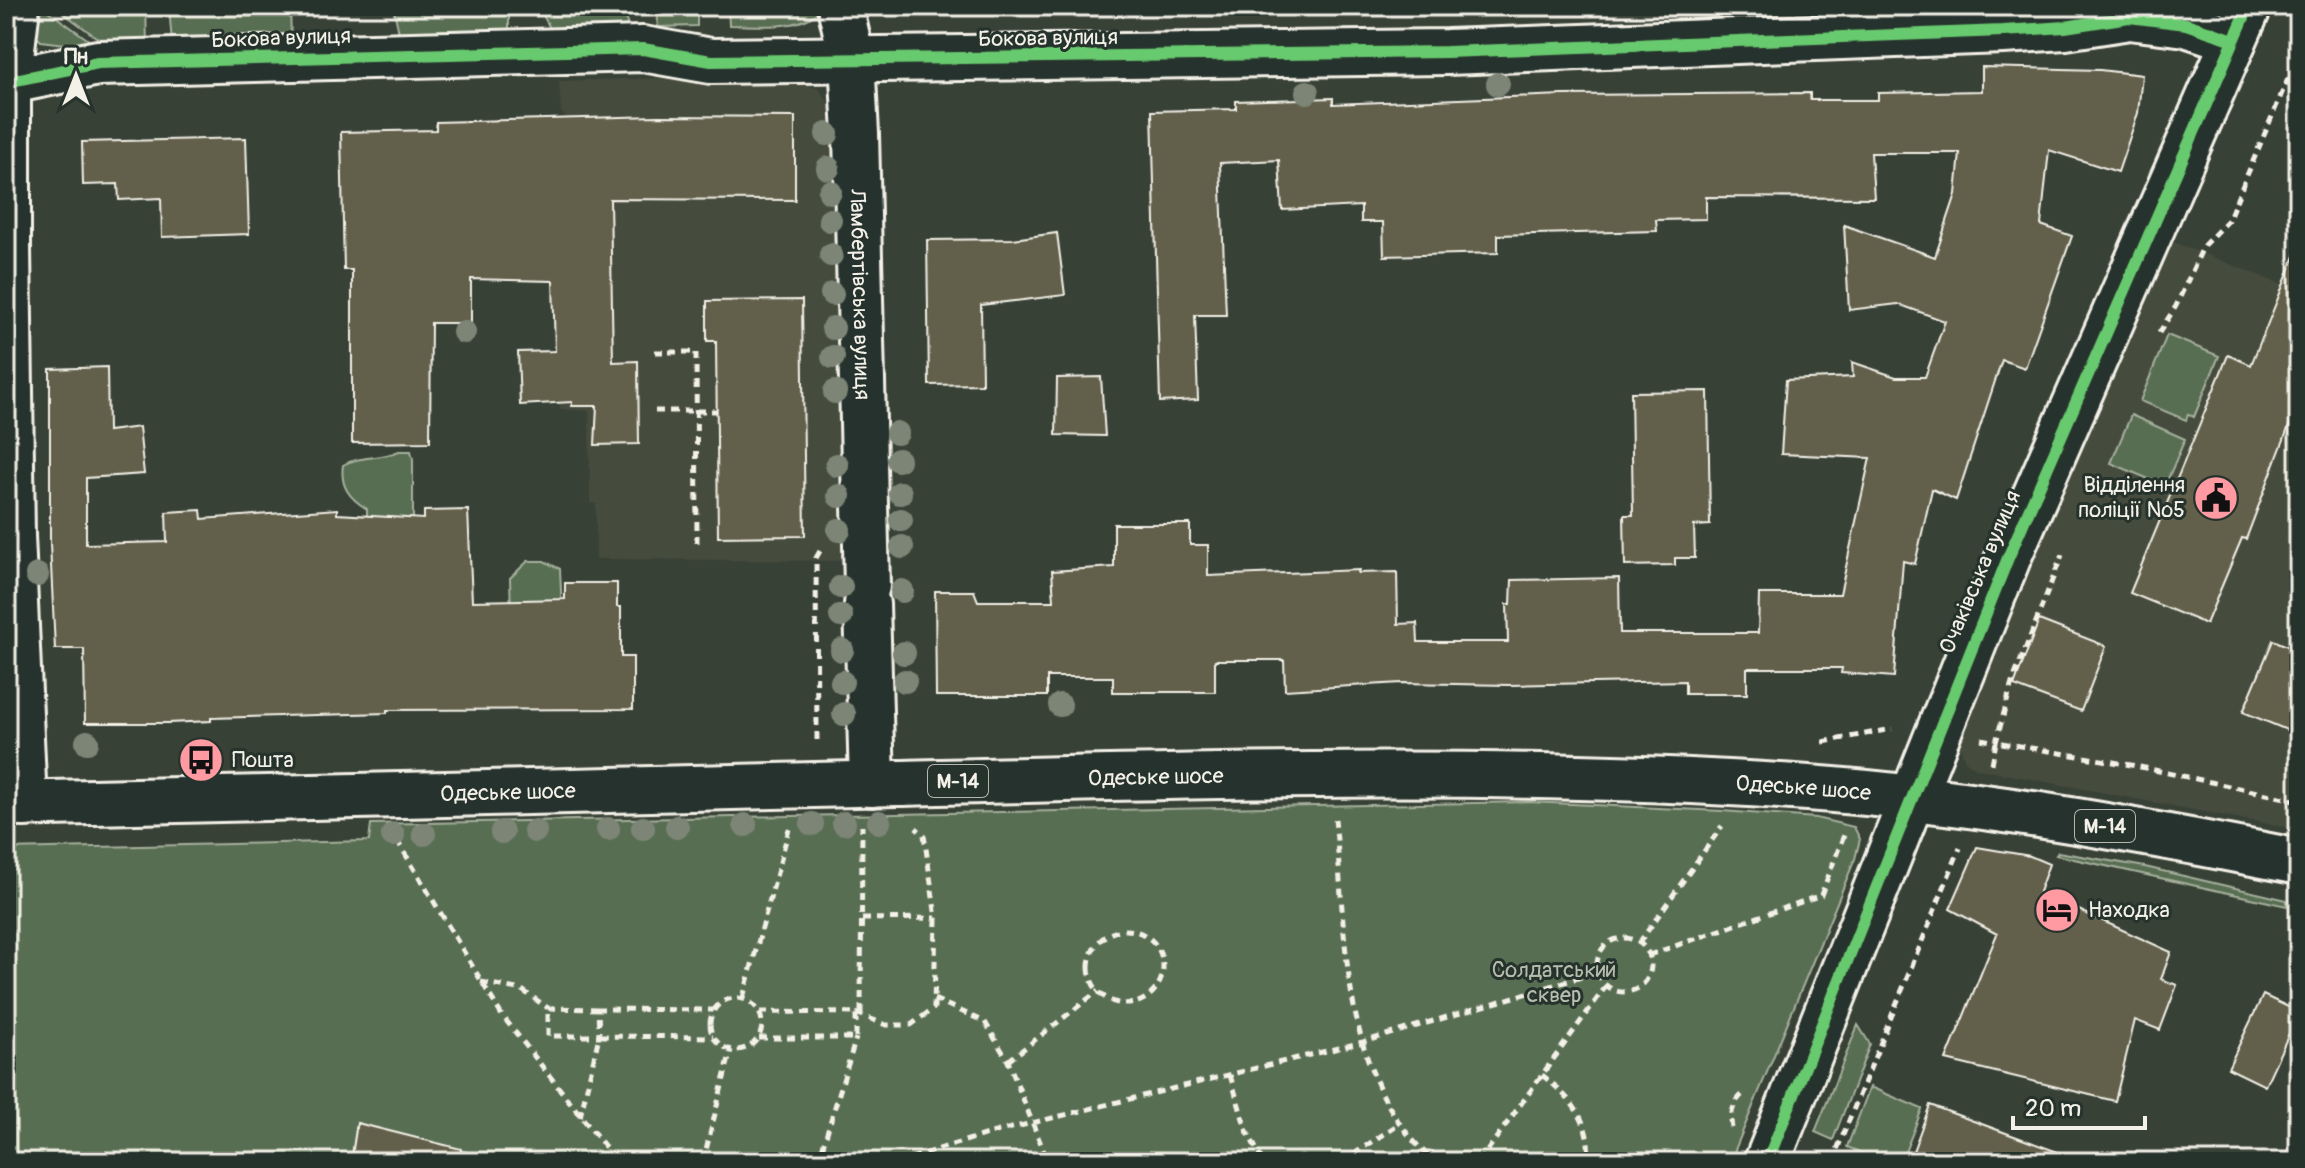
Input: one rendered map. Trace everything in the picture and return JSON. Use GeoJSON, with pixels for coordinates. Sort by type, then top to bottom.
{"type":"FeatureCollection","features":[{"type":"Feature","properties":{"kind":"main road"},"geometry":{"type":"LineString","coordinates":[[15,804],[7,83],[17,6]]}},
{"type":"Feature","properties":{"kind":"main road","name":"Ламбертівська вулиця"},"geometry":{"type":"LineString","coordinates":[[840,6],[852,59],[871,738],[867,802]]}},
{"type":"Feature","properties":{"kind":"main road","name":"Бокова вулиця"},"geometry":{"type":"LineString","coordinates":[[7,83],[98,63],[643,49],[711,61],[1606,48],[2050,28],[2129,17],[2186,24],[2242,23]]}},
{"type":"Feature","properties":{"kind":"main road","name":"Очаківська вулиця"},"geometry":{"type":"LineString","coordinates":[[1767,1162],[1936,733],[2106,327],[2242,23]]}},
{"type":"Feature","properties":{"kind":"main road","name":"Одеське шосе"},"geometry":{"type":"LineString","coordinates":[[15,804],[377,798],[867,802],[1429,773],[1652,779],[1910,798],[2060,818],[2299,862]]}},
{"type":"Feature","properties":{"kind":"path"},"geometry":{"type":"LineString","coordinates":[[2156,336],[2176,306],[2204,245],[2228,220],[2299,53]]}},
{"type":"Feature","properties":{"kind":"path"},"geometry":{"type":"LineString","coordinates":[[655,352],[696,352],[697,544]]}},
{"type":"Feature","properties":{"kind":"path"},"geometry":{"type":"LineString","coordinates":[[655,411],[717,411]]}},
{"type":"Feature","properties":{"kind":"path"},"geometry":{"type":"LineString","coordinates":[[1815,743],[1892,729],[1996,742],[2012,683],[2067,545]]}},
{"type":"Feature","properties":{"kind":"path"},"geometry":{"type":"LineString","coordinates":[[817,741],[816,558],[822,547]]}},
{"type":"Feature","properties":{"kind":"path"},"geometry":{"type":"LineString","coordinates":[[802,742],[871,738]]}},
{"type":"Feature","properties":{"kind":"path"},"geometry":{"type":"LineString","coordinates":[[818,1162],[856,1038],[867,802]]}},
{"type":"Feature","properties":{"kind":"path"},"geometry":{"type":"LineString","coordinates":[[1334,811],[1348,968],[1363,1042],[1400,1123],[1435,1162]]}},
{"type":"Feature","properties":{"kind":"path"},"geometry":{"type":"LineString","coordinates":[[760,1012],[858,1013],[886,1025],[911,1025],[934,1008],[936,918],[924,835],[907,820]]}},
{"type":"Feature","properties":{"kind":"path"},"geometry":{"type":"LineString","coordinates":[[743,998],[790,822]]}},
{"type":"Feature","properties":{"kind":"path"},"geometry":{"type":"LineString","coordinates":[[1639,943],[1725,823]]}},
{"type":"Feature","properties":{"kind":"path"},"geometry":{"type":"LineString","coordinates":[[1649,955],[1821,895],[1846,830]]}},
{"type":"Feature","properties":{"kind":"path"},"geometry":{"type":"LineString","coordinates":[[388,832],[396,838],[481,982],[580,1118],[617,1162]]}},
{"type":"Feature","properties":{"kind":"path"},"geometry":{"type":"LineString","coordinates":[[1832,1162],[1961,845]]}},
{"type":"Feature","properties":{"kind":"path"},"geometry":{"type":"LineString","coordinates":[[862,919],[936,918]]}},
{"type":"Feature","properties":{"kind":"path"},"geometry":{"type":"LineString","coordinates":[[1131,930],[1154,943],[1163,967],[1154,991],[1131,1004],[1113,1001],[1098,991],[1089,966],[1094,949],[1105,936],[1131,930]]}},
{"type":"Feature","properties":{"kind":"path"},"geometry":{"type":"LineString","coordinates":[[1618,939],[1639,943],[1649,955],[1650,969],[1639,986],[1620,991],[1607,985],[1598,972],[1598,958],[1605,945],[1618,939]]}},
{"type":"Feature","properties":{"kind":"path"},"geometry":{"type":"LineString","coordinates":[[898,1162],[987,1134],[1363,1042],[1598,972]]}},
{"type":"Feature","properties":{"kind":"path"},"geometry":{"type":"LineString","coordinates":[[481,982],[522,990],[548,1008],[713,1010],[729,998],[743,998],[760,1012],[763,1025],[759,1038],[750,1047],[731,1050],[713,1037],[548,1036],[548,1008]]}},
{"type":"Feature","properties":{"kind":"path"},"geometry":{"type":"LineString","coordinates":[[1479,1162],[1607,985]]}},
{"type":"Feature","properties":{"kind":"path"},"geometry":{"type":"LineString","coordinates":[[1008,1061],[1098,991]]}},
{"type":"Feature","properties":{"kind":"path"},"geometry":{"type":"LineString","coordinates":[[934,999],[985,1022],[1008,1061],[1048,1162]]}},
{"type":"Feature","properties":{"kind":"path"},"geometry":{"type":"LineString","coordinates":[[580,1118],[599,1036],[598,1009]]}},
{"type":"Feature","properties":{"kind":"path"},"geometry":{"type":"LineString","coordinates":[[713,1010],[710,1024],[713,1037]]}},
{"type":"Feature","properties":{"kind":"path"},"geometry":{"type":"LineString","coordinates":[[759,1038],[856,1038]]}},
{"type":"Feature","properties":{"kind":"path"},"geometry":{"type":"LineString","coordinates":[[703,1162],[731,1050]]}},
{"type":"Feature","properties":{"kind":"path"},"geometry":{"type":"LineString","coordinates":[[1230,1075],[1246,1129],[1263,1162]]}},
{"type":"Feature","properties":{"kind":"path"},"geometry":{"type":"LineString","coordinates":[[1542,1075],[1579,1109],[1589,1146],[1588,1162]]}},
{"type":"Feature","properties":{"kind":"path"},"geometry":{"type":"LineString","coordinates":[[1342,1162],[1400,1123]]}},
{"type":"Feature","properties":{"kind":"shaded area"},"geometry":{"type":"Polygon","coordinates":[[[768,75],[801,81],[819,89],[828,102],[832,119],[846,561],[596,559],[596,504],[590,503],[589,411],[560,409],[559,363],[555,363],[553,266],[567,119],[561,112],[559,81],[768,75]]]}},
{"type":"Feature","properties":{"kind":"shaded area"},"geometry":{"type":"Polygon","coordinates":[[[2166,239],[2299,291],[2299,830],[1978,769],[1967,763],[1962,754],[1960,742],[1964,717],[2166,239]]]}},
{"type":"Feature","properties":{"kind":"green space"},"geometry":{"type":"Polygon","coordinates":[[[33,6],[41,6],[90,41],[90,47],[41,41],[36,36],[33,6]]]}},
{"type":"Feature","properties":{"kind":"green space"},"geometry":{"type":"Polygon","coordinates":[[[54,6],[146,6],[147,45],[101,47],[100,40],[54,6]]]}},
{"type":"Feature","properties":{"kind":"green space"},"geometry":{"type":"Polygon","coordinates":[[[169,6],[290,6],[291,38],[172,44],[169,6]]]}},
{"type":"Feature","properties":{"kind":"green space"},"geometry":{"type":"Polygon","coordinates":[[[393,6],[509,6],[509,30],[399,33],[393,6]]]}},
{"type":"Feature","properties":{"kind":"green space"},"geometry":{"type":"Polygon","coordinates":[[[538,6],[626,6],[627,27],[551,30],[538,6]]]}},
{"type":"Feature","properties":{"kind":"green space"},"geometry":{"type":"Polygon","coordinates":[[[657,6],[697,6],[697,26],[658,27],[657,6]]]}},
{"type":"Feature","properties":{"kind":"green space"},"geometry":{"type":"Polygon","coordinates":[[[728,6],[822,8],[803,21],[779,26],[753,26],[729,25],[728,6]]]}},
{"type":"Feature","properties":{"kind":"green space"},"geometry":{"type":"Polygon","coordinates":[[[895,6],[972,6],[970,10],[931,16],[899,11],[895,6]]]}},
{"type":"Feature","properties":{"kind":"green space"},"geometry":{"type":"Polygon","coordinates":[[[2167,335],[2219,356],[2194,417],[2188,414],[2186,420],[2140,401],[2167,335]]]}},
{"type":"Feature","properties":{"kind":"green space"},"geometry":{"type":"Polygon","coordinates":[[[2131,415],[2185,439],[2165,486],[2111,463],[2131,415]]]}},
{"type":"Feature","properties":{"kind":"green space"},"geometry":{"type":"Polygon","coordinates":[[[399,451],[411,451],[413,459],[413,523],[367,526],[367,509],[347,491],[343,465],[399,451]]]}},
{"type":"Feature","properties":{"kind":"green space"},"geometry":{"type":"Polygon","coordinates":[[[528,561],[544,561],[560,569],[564,656],[511,614],[510,578],[528,561]]]}},
{"type":"Feature","properties":{"kind":"green space","name":"Солдатський сквер"},"geometry":{"type":"Polygon","coordinates":[[[1529,802],[1816,818],[1854,827],[1860,839],[1855,859],[1730,1162],[505,1162],[357,1123],[351,1162],[6,1162],[6,849],[369,841],[371,824],[1529,802]]]}},
{"type":"Feature","properties":{"kind":"green space"},"geometry":{"type":"Polygon","coordinates":[[[2058,852],[2145,867],[2287,900],[2287,906],[2056,855],[2058,852]]]}},
{"type":"Feature","properties":{"kind":"green space"},"geometry":{"type":"Polygon","coordinates":[[[1858,1025],[1870,1044],[1833,1140],[1815,1132],[1858,1025]]]}},
{"type":"Feature","properties":{"kind":"green space"},"geometry":{"type":"Polygon","coordinates":[[[1870,1087],[1922,1109],[1901,1162],[1884,1162],[1847,1147],[1870,1087]]]}},
{"type":"Feature","properties":{"kind":"building"},"geometry":{"type":"Polygon","coordinates":[[[1982,67],[2100,70],[2142,75],[2138,113],[2118,172],[2049,150],[2041,225],[2072,236],[2025,368],[2002,360],[1956,500],[1932,489],[1915,564],[1903,561],[1894,677],[1841,673],[1842,668],[1747,668],[1747,694],[1685,694],[1685,681],[1509,685],[1401,683],[1285,690],[1284,660],[1215,660],[1215,692],[1113,692],[1113,677],[1047,677],[1047,696],[936,696],[935,591],[974,591],[978,601],[1054,601],[1052,571],[1114,567],[1114,524],[1190,524],[1190,545],[1208,545],[1208,576],[1359,570],[1358,573],[1397,572],[1398,624],[1417,623],[1418,642],[1508,642],[1507,604],[1511,604],[1512,580],[1619,578],[1620,633],[1758,633],[1759,594],[1840,594],[1870,458],[1781,454],[1786,380],[1853,377],[1852,362],[1896,377],[1925,377],[1945,321],[1898,304],[1849,310],[1844,225],[1935,257],[1956,194],[1960,153],[1871,153],[1874,198],[1706,197],[1706,219],[1656,220],[1657,231],[1498,235],[1498,253],[1384,256],[1383,222],[1361,222],[1361,206],[1282,210],[1279,160],[1220,163],[1226,315],[1195,315],[1198,400],[1160,402],[1152,111],[1236,109],[1236,101],[1333,98],[1333,104],[1563,95],[1810,93],[1810,100],[1878,100],[1878,93],[1982,91],[1982,67]]]}},
{"type":"Feature","properties":{"kind":"building"},"geometry":{"type":"Polygon","coordinates":[[[658,116],[795,117],[795,200],[610,199],[613,362],[638,361],[639,444],[595,445],[597,406],[572,406],[572,402],[520,405],[518,352],[555,351],[553,281],[471,279],[471,323],[431,323],[430,442],[352,443],[352,270],[344,270],[341,132],[436,130],[436,122],[658,116]]]}},
{"type":"Feature","properties":{"kind":"building"},"geometry":{"type":"Polygon","coordinates":[[[246,138],[249,234],[162,237],[161,198],[119,200],[118,184],[83,185],[82,142],[246,138]]]}},
{"type":"Feature","properties":{"kind":"building"},"geometry":{"type":"Polygon","coordinates":[[[1057,233],[1065,295],[981,305],[982,384],[929,385],[927,240],[1013,239],[1057,233]]]}},
{"type":"Feature","properties":{"kind":"building","name":"Відділення поліції №5"},"geometry":{"type":"Polygon","coordinates":[[[2297,251],[2299,400],[2246,539],[2242,538],[2206,624],[2130,593],[2228,355],[2251,365],[2297,251]]]}},
{"type":"Feature","properties":{"kind":"building"},"geometry":{"type":"Polygon","coordinates":[[[802,300],[805,536],[718,537],[716,341],[707,341],[707,301],[802,300]]]}},
{"type":"Feature","properties":{"kind":"building"},"geometry":{"type":"Polygon","coordinates":[[[107,367],[108,431],[139,427],[144,474],[86,478],[86,544],[167,542],[166,512],[201,510],[202,519],[337,509],[337,514],[424,519],[424,511],[468,510],[472,601],[565,599],[565,583],[617,583],[617,607],[621,607],[621,657],[633,657],[633,709],[387,710],[387,713],[211,718],[211,721],[168,723],[85,723],[84,649],[55,649],[50,544],[50,369],[107,367]]]}},
{"type":"Feature","properties":{"kind":"building"},"geometry":{"type":"Polygon","coordinates":[[[1101,377],[1105,436],[1056,435],[1057,378],[1101,377]]]}},
{"type":"Feature","properties":{"kind":"building"},"geometry":{"type":"Polygon","coordinates":[[[1708,391],[1710,525],[1694,526],[1695,558],[1675,558],[1675,565],[1625,566],[1624,515],[1633,515],[1631,392],[1708,391]]]}},
{"type":"Feature","properties":{"kind":"building"},"geometry":{"type":"Polygon","coordinates":[[[2039,620],[2106,646],[2081,711],[2014,686],[2039,620]]]}},
{"type":"Feature","properties":{"kind":"building"},"geometry":{"type":"Polygon","coordinates":[[[2273,640],[2299,651],[2299,735],[2243,712],[2273,640]]]}},
{"type":"Feature","properties":{"kind":"building"},"geometry":{"type":"Polygon","coordinates":[[[1977,847],[2030,856],[2049,864],[2039,892],[2171,952],[2161,979],[2177,985],[2160,1030],[2135,1020],[2115,1101],[1946,1060],[1997,934],[1950,909],[1977,847]]]}},
{"type":"Feature","properties":{"kind":"building"},"geometry":{"type":"Polygon","coordinates":[[[2263,995],[2299,1012],[2265,1086],[2228,1068],[2263,995]]]}},
{"type":"Feature","properties":{"kind":"building"},"geometry":{"type":"Polygon","coordinates":[[[1930,1105],[2074,1158],[2074,1162],[1909,1162],[1930,1105]]]}},
{"type":"Feature","properties":{"kind":"building"},"geometry":{"type":"Polygon","coordinates":[[[357,1123],[461,1149],[460,1162],[351,1162],[357,1123]]]}},
{"type":"Feature","properties":{"kind":"cycle path"},"geometry":{"type":"LineString","coordinates":[[1767,1162],[2008,558],[2249,6]]}},
{"type":"Feature","properties":{"kind":"cycle path"},"geometry":{"type":"LineString","coordinates":[[6,82],[98,63],[643,49],[711,61],[1447,52],[2003,31],[2065,27],[2129,17],[2186,24],[2234,40]]}},
{"type":"Feature","properties":{"kind":"place","name":"Відділення поліції №5"},"geometry":{"type":"Point","coordinates":[2216,498]}},
{"type":"Feature","properties":{"kind":"place","name":"Пошта"},"geometry":{"type":"Point","coordinates":[201,760]}},
{"type":"Feature","properties":{"kind":"place","name":"Находка"},"geometry":{"type":"Point","coordinates":[2057,910]}}]}
